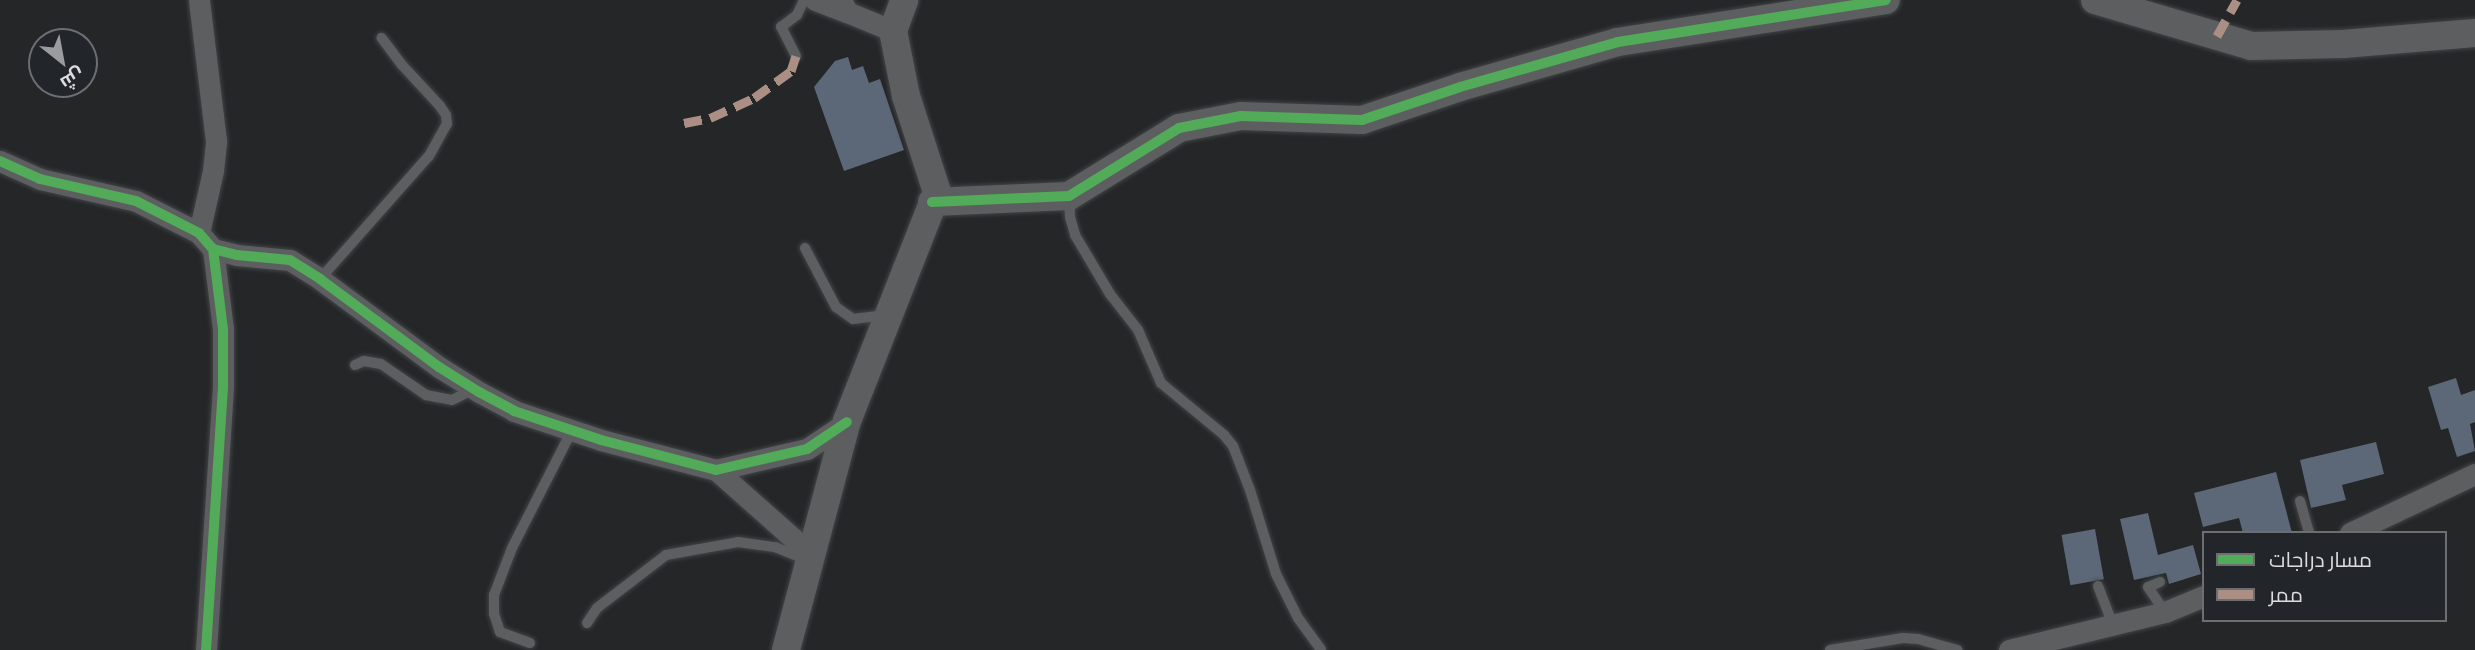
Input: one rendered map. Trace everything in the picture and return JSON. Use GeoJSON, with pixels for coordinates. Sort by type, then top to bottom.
{"type":"FeatureCollection","features":[{"type":"Feature","properties":{"kind":"street"},"geometry":{"type":"LineString","coordinates":[[199,0],[216,141],[206,241],[223,329],[223,386],[206,650]]}},
{"type":"Feature","properties":{"kind":"street"},"geometry":{"type":"LineString","coordinates":[[815,0],[844,6],[893,31]]}},
{"type":"Feature","properties":{"kind":"street"},"geometry":{"type":"LineString","coordinates":[[786,650],[847,422],[937,191],[906,96],[893,31],[904,0]]}},
{"type":"Feature","properties":{"kind":"street"},"geometry":{"type":"LineString","coordinates":[[932,202],[1069,196],[1179,128],[1241,116],[1362,120],[1460,87],[1618,42],[1886,0]]}},
{"type":"Feature","properties":{"kind":"street"},"geometry":{"type":"LineString","coordinates":[[2095,0],[2250,46],[2343,44],[2475,33]]}},
{"type":"Feature","properties":{"kind":"street"},"geometry":{"type":"LineString","coordinates":[[0,160],[40,180],[136,201],[206,241],[237,255],[290,260],[439,367],[514,411],[716,470],[811,558]]}},
{"type":"Feature","properties":{"kind":"street"},"geometry":{"type":"LineString","coordinates":[[716,470],[807,449],[847,422]]}},
{"type":"Feature","properties":{"kind":"street"},"geometry":{"type":"LineString","coordinates":[[2354,531],[2475,474]]}},
{"type":"Feature","properties":{"kind":"street"},"geometry":{"type":"LineString","coordinates":[[2009,650],[2165,612],[2202,598]]}},
{"type":"Feature","properties":{"kind":"lane"},"geometry":{"type":"LineString","coordinates":[[796,56],[781,27],[797,15],[804,0]]}},
{"type":"Feature","properties":{"kind":"lane"},"geometry":{"type":"LineString","coordinates":[[320,279],[429,156],[447,124],[446,115],[440,106],[402,65],[382,38]]}},
{"type":"Feature","properties":{"kind":"lane"},"geometry":{"type":"LineString","coordinates":[[1069,196],[1070,217],[1075,234],[1110,293],[1139,330],[1161,383],[1224,435],[1233,446],[1250,490],[1276,574],[1298,618],[1321,650]]}},
{"type":"Feature","properties":{"kind":"lane"},"geometry":{"type":"LineString","coordinates":[[805,248],[836,307],[853,319],[888,315]]}},
{"type":"Feature","properties":{"kind":"lane"},"geometry":{"type":"LineString","coordinates":[[355,365],[364,361],[382,364],[426,395],[452,400],[475,389]]}},
{"type":"Feature","properties":{"kind":"lane"},"geometry":{"type":"LineString","coordinates":[[530,643],[500,632],[494,614],[494,595],[512,548],[572,430]]}},
{"type":"Feature","properties":{"kind":"lane"},"geometry":{"type":"LineString","coordinates":[[2300,502],[2308,531]]}},
{"type":"Feature","properties":{"kind":"lane"},"geometry":{"type":"LineString","coordinates":[[587,623],[597,608],[666,555],[738,542],[775,547],[811,558]]}},
{"type":"Feature","properties":{"kind":"lane"},"geometry":{"type":"LineString","coordinates":[[2160,582],[2148,587],[2165,612]]}},
{"type":"Feature","properties":{"kind":"lane"},"geometry":{"type":"LineString","coordinates":[[2098,586],[2113,625]]}},
{"type":"Feature","properties":{"kind":"lane"},"geometry":{"type":"LineString","coordinates":[[1830,650],[1910,638],[1957,650]]}},
{"type":"Feature","properties":{"kind":"building"},"geometry":{"type":"Polygon","coordinates":[[[848,57],[852,70],[863,66],[869,83],[880,79],[904,150],[844,171],[814,87],[835,61],[848,57]]]}},
{"type":"Feature","properties":{"kind":"building"},"geometry":{"type":"Polygon","coordinates":[[[2456,378],[2461,395],[2475,390],[2475,422],[2470,424],[2475,451],[2457,457],[2448,428],[2441,430],[2428,387],[2456,378]]]}},
{"type":"Feature","properties":{"kind":"building"},"geometry":{"type":"Polygon","coordinates":[[[2376,442],[2384,474],[2342,485],[2346,500],[2311,508],[2300,460],[2376,442]]]}},
{"type":"Feature","properties":{"kind":"building"},"geometry":{"type":"Polygon","coordinates":[[[2276,472],[2291,531],[2242,531],[2239,518],[2203,527],[2194,493],[2276,472]]]}},
{"type":"Feature","properties":{"kind":"building"},"geometry":{"type":"Polygon","coordinates":[[[2148,513],[2158,555],[2193,545],[2201,574],[2169,584],[2166,573],[2134,580],[2120,519],[2148,513]]]}},
{"type":"Feature","properties":{"kind":"building"},"geometry":{"type":"Polygon","coordinates":[[[2095,529],[2104,579],[2070,585],[2062,535],[2095,529]]]}},
{"type":"Feature","properties":{"kind":"marked path"},"geometry":{"type":"LineString","coordinates":[[2217,36],[2237,0]]}},
{"type":"Feature","properties":{"kind":"marked path"},"geometry":{"type":"LineString","coordinates":[[684,123],[710,118],[754,98],[791,71],[796,56]]}},
{"type":"Feature","properties":{"kind":"cycle path"},"geometry":{"type":"LineString","coordinates":[[932,202],[1069,196],[1179,128],[1241,116],[1362,120],[1460,87],[1618,42],[1886,0]]}},
{"type":"Feature","properties":{"kind":"cycle path"},"geometry":{"type":"LineString","coordinates":[[0,161],[40,179],[136,201],[199,233],[213,249],[237,255],[290,260],[439,367],[479,392],[514,411],[601,440],[716,470],[807,449],[847,422]]}},
{"type":"Feature","properties":{"kind":"cycle path"},"geometry":{"type":"LineString","coordinates":[[206,650],[223,386],[223,329],[213,249]]}}]}
